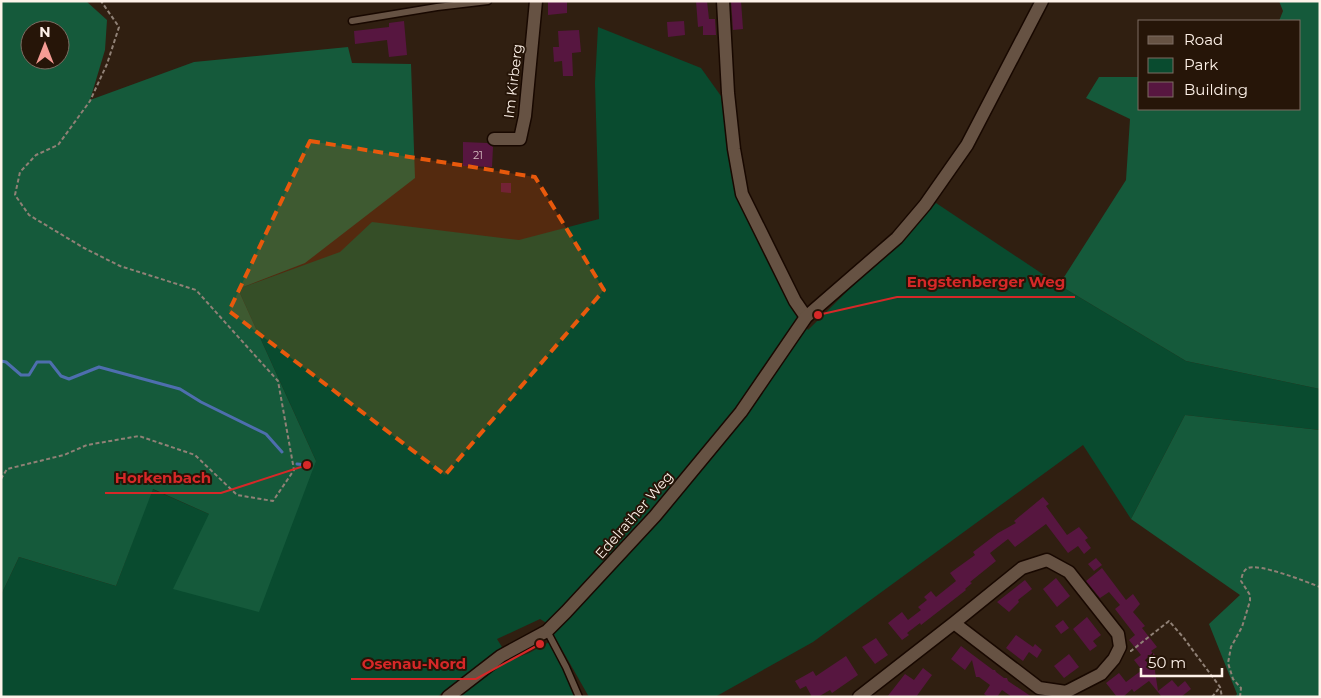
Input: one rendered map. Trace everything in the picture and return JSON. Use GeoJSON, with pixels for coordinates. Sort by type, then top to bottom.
{"type":"FeatureCollection","features":[{"type":"Feature","properties":{"kind":"street","name":"Im Kirberg"},"geometry":{"type":"LineString","coordinates":[[494,139],[520,139],[525,116],[536,1]]}},
{"type":"Feature","properties":{"kind":"street"},"geometry":{"type":"LineString","coordinates":[[723,1],[729,103],[734,149],[742,194],[791,293],[806,317]]}},
{"type":"Feature","properties":{"kind":"street","name":"Edelrather Weg"},"geometry":{"type":"LineString","coordinates":[[448,697],[501,656],[547,631],[566,612],[655,516],[742,412],[806,317],[897,238],[925,205],[967,145],[1042,1]]}},
{"type":"Feature","properties":{"kind":"street"},"geometry":{"type":"LineString","coordinates":[[860,696],[954,624],[1022,568],[1047,560],[1069,572],[1118,634],[1120,648],[1114,659],[1101,674],[1066,692],[1052,691],[1039,688],[954,624]]}},
{"type":"Feature","properties":{"kind":"lane"},"geometry":{"type":"LineString","coordinates":[[352,21],[488,1]]}},
{"type":"Feature","properties":{"kind":"lane"},"geometry":{"type":"LineString","coordinates":[[547,631],[579,697]]}},
{"type":"Feature","properties":{"kind":"path"},"geometry":{"type":"LineString","coordinates":[[1,479],[7,469],[64,455],[87,445],[139,436],[195,455],[237,495],[273,501],[294,470],[278,381],[196,290],[120,266],[84,248],[29,214],[14,194],[20,172],[36,155],[58,145],[90,100],[107,64],[119,27],[101,1]]}},
{"type":"Feature","properties":{"kind":"path"},"geometry":{"type":"LineString","coordinates":[[1240,697],[1240,688],[1229,671],[1228,663],[1231,647],[1242,627],[1250,601],[1250,595],[1241,581],[1244,570],[1259,567],[1320,587]]}},
{"type":"Feature","properties":{"kind":"path"},"geometry":{"type":"LineString","coordinates":[[1120,648],[1131,651],[1169,621],[1220,687],[1222,697]]}},
{"type":"Feature","properties":{"kind":"path"},"geometry":{"type":"LineString","coordinates":[[1212,697],[1220,687]]}},
{"type":"Feature","properties":{"kind":"highlighted area"},"geometry":{"type":"Polygon","coordinates":[[[310,141],[535,177],[604,290],[445,475],[229,311],[310,141]]]}},
{"type":"Feature","properties":{"kind":"green space"},"geometry":{"type":"Polygon","coordinates":[[[1,1],[86,1],[107,20],[105,50],[90,100],[194,62],[348,47],[352,63],[411,64],[415,178],[305,263],[238,289],[316,461],[259,612],[173,589],[209,514],[153,489],[116,586],[19,557],[1,595],[1,1]]]}},
{"type":"Feature","properties":{"kind":"green space"},"geometry":{"type":"Polygon","coordinates":[[[1279,1],[1320,1],[1320,389],[1186,361],[1059,285],[1126,180],[1130,119],[1086,98],[1099,77],[1138,77],[1138,110],[1301,110],[1301,20],[1279,20],[1283,11],[1279,1]]]}},
{"type":"Feature","properties":{"kind":"green space"},"geometry":{"type":"Polygon","coordinates":[[[598,27],[701,68],[721,96],[736,195],[808,330],[936,203],[1059,285],[1186,361],[1320,389],[1320,430],[1185,415],[1131,519],[1083,445],[813,642],[715,697],[589,697],[552,632],[545,622],[540,619],[497,639],[502,647],[437,697],[1,697],[1,595],[19,557],[116,586],[152,489],[209,514],[316,461],[238,289],[340,252],[372,222],[519,240],[599,219],[595,83],[598,27]]]}},
{"type":"Feature","properties":{"kind":"green space"},"geometry":{"type":"Polygon","coordinates":[[[1185,415],[1320,430],[1320,697],[1235,697],[1237,694],[1209,624],[1240,595],[1131,519],[1185,415]]]}},
{"type":"Feature","properties":{"kind":"green space"},"geometry":{"type":"Polygon","coordinates":[[[551,641],[579,697],[456,697],[505,662],[529,653],[551,641]]]}},
{"type":"Feature","properties":{"kind":"building"},"geometry":{"type":"Polygon","coordinates":[[[548,1],[567,1],[567,13],[548,15],[548,1]]]}},
{"type":"Feature","properties":{"kind":"building"},"geometry":{"type":"Polygon","coordinates":[[[696,1],[707,1],[709,19],[715,19],[716,35],[703,35],[703,26],[698,27],[696,1]]]}},
{"type":"Feature","properties":{"kind":"building"},"geometry":{"type":"Polygon","coordinates":[[[731,1],[741,1],[743,29],[733,30],[731,1]]]}},
{"type":"Feature","properties":{"kind":"building"},"geometry":{"type":"Polygon","coordinates":[[[404,21],[407,55],[389,57],[387,40],[355,44],[354,31],[389,27],[389,23],[404,21]]]}},
{"type":"Feature","properties":{"kind":"building"},"geometry":{"type":"Polygon","coordinates":[[[684,21],[685,35],[668,37],[667,22],[684,21]]]}},
{"type":"Feature","properties":{"kind":"building"},"geometry":{"type":"Polygon","coordinates":[[[579,30],[581,52],[572,53],[573,76],[563,76],[562,61],[554,62],[553,47],[559,47],[558,31],[579,30]]]}},
{"type":"Feature","properties":{"kind":"building"},"geometry":{"type":"Polygon","coordinates":[[[463,142],[487,143],[493,147],[492,167],[463,166],[463,142]]]}},
{"type":"Feature","properties":{"kind":"building"},"geometry":{"type":"Polygon","coordinates":[[[501,183],[511,183],[511,193],[501,192],[501,183]]]}},
{"type":"Feature","properties":{"kind":"building"},"geometry":{"type":"Polygon","coordinates":[[[1043,497],[1049,504],[1046,506],[1067,535],[1079,527],[1088,538],[1085,540],[1091,548],[1084,554],[1078,546],[1068,553],[1046,524],[1015,547],[1008,539],[990,553],[996,561],[970,582],[972,583],[966,590],[921,625],[920,623],[907,633],[909,635],[902,640],[888,623],[902,612],[908,620],[921,610],[918,607],[927,600],[924,597],[931,591],[936,597],[956,581],[950,573],[975,555],[973,552],[998,533],[1016,523],[1014,521],[1043,497]]]}},
{"type":"Feature","properties":{"kind":"building"},"geometry":{"type":"Polygon","coordinates":[[[1096,558],[1102,565],[1094,571],[1088,564],[1096,558]]]}},
{"type":"Feature","properties":{"kind":"building"},"geometry":{"type":"Polygon","coordinates":[[[1102,568],[1126,600],[1133,594],[1140,604],[1133,612],[1145,626],[1142,628],[1157,647],[1151,651],[1155,655],[1158,691],[1172,680],[1178,687],[1185,681],[1191,689],[1181,697],[1162,697],[1149,681],[1134,692],[1132,689],[1123,697],[1117,697],[1106,683],[1119,673],[1126,682],[1142,670],[1134,660],[1141,655],[1129,640],[1135,635],[1115,609],[1120,605],[1109,592],[1100,598],[1086,581],[1102,568]]]}},
{"type":"Feature","properties":{"kind":"building"},"geometry":{"type":"Polygon","coordinates":[[[1056,578],[1070,596],[1057,607],[1043,589],[1056,578]]]}},
{"type":"Feature","properties":{"kind":"building"},"geometry":{"type":"Polygon","coordinates":[[[1025,580],[1032,589],[1018,600],[1019,602],[1009,612],[997,602],[1025,580]]]}},
{"type":"Feature","properties":{"kind":"building"},"geometry":{"type":"Polygon","coordinates":[[[1087,617],[1101,635],[1093,641],[1097,646],[1090,651],[1073,629],[1087,617]]]}},
{"type":"Feature","properties":{"kind":"building"},"geometry":{"type":"Polygon","coordinates":[[[1063,620],[1069,628],[1061,634],[1055,626],[1063,620]]]}},
{"type":"Feature","properties":{"kind":"building"},"geometry":{"type":"Polygon","coordinates":[[[1016,635],[1033,647],[1035,644],[1042,650],[1037,658],[1029,652],[1023,661],[1006,648],[1016,635]]]}},
{"type":"Feature","properties":{"kind":"building"},"geometry":{"type":"Polygon","coordinates":[[[876,638],[888,655],[875,664],[862,647],[876,638]]]}},
{"type":"Feature","properties":{"kind":"building"},"geometry":{"type":"Polygon","coordinates":[[[961,646],[1032,697],[1012,697],[1002,690],[997,697],[988,697],[984,694],[990,685],[976,677],[972,660],[965,670],[951,659],[961,646]]]}},
{"type":"Feature","properties":{"kind":"building"},"geometry":{"type":"Polygon","coordinates":[[[1069,654],[1079,667],[1064,678],[1054,666],[1069,654]]]}},
{"type":"Feature","properties":{"kind":"building"},"geometry":{"type":"Polygon","coordinates":[[[846,656],[858,675],[832,693],[830,690],[818,697],[812,697],[806,686],[800,689],[795,681],[813,671],[816,676],[846,656]]]}},
{"type":"Feature","properties":{"kind":"building"},"geometry":{"type":"Polygon","coordinates":[[[923,668],[932,675],[916,697],[887,697],[905,674],[914,680],[923,668]]]}},
{"type":"Feature","properties":{"kind":"waterway"},"geometry":{"type":"LineString","coordinates":[[1,361],[6,362],[21,375],[29,375],[37,362],[50,362],[61,376],[69,379],[99,367],[180,389],[201,402],[266,434],[282,452]]}},
{"type":"Feature","properties":{"kind":"waterway"},"geometry":{"type":"LineString","coordinates":[[297,464],[307,465]]}},
{"type":"Feature","properties":{"kind":"place","name":"Engstenberger Weg"},"geometry":{"type":"Point","coordinates":[818,315]}},
{"type":"Feature","properties":{"kind":"place","name":"Horkenbach"},"geometry":{"type":"Point","coordinates":[307,465]}},
{"type":"Feature","properties":{"kind":"place","name":"Osenau-Nord"},"geometry":{"type":"Point","coordinates":[540,644]}}]}
